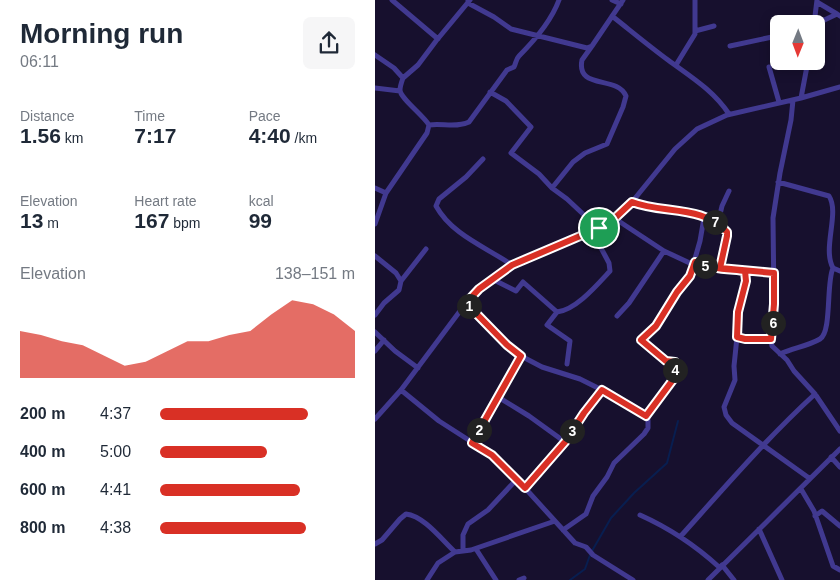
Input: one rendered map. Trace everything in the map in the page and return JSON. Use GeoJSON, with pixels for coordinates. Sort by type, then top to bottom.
{"type":"FeatureCollection","features":[{"type":"Feature","properties":{"kind":"street"},"geometry":{"type":"LineString","coordinates":[[391,0],[438,39]]}},
{"type":"Feature","properties":{"kind":"street"},"geometry":{"type":"LineString","coordinates":[[429,125],[439,123],[466,124],[507,70],[514,67],[517,58],[523,54],[547,23],[559,0]]}},
{"type":"Feature","properties":{"kind":"street"},"geometry":{"type":"LineString","coordinates":[[551,188],[573,162],[585,153],[607,144],[623,106],[626,96],[620,88],[587,77],[581,68],[585,55],[622,2],[612,0]]}},
{"type":"Feature","properties":{"kind":"street"},"geometry":{"type":"LineString","coordinates":[[676,65],[695,31],[695,0]]}},
{"type":"Feature","properties":{"kind":"street"},"geometry":{"type":"LineString","coordinates":[[429,125],[417,110],[403,98],[400,91],[403,78],[419,65],[469,1],[511,29],[581,48],[592,46]]}},
{"type":"Feature","properties":{"kind":"street"},"geometry":{"type":"LineString","coordinates":[[816,15],[817,1],[838,15]]}},
{"type":"Feature","properties":{"kind":"street"},"geometry":{"type":"LineString","coordinates":[[825,20],[838,15]]}},
{"type":"Feature","properties":{"kind":"street"},"geometry":{"type":"LineString","coordinates":[[613,16],[713,93],[729,114]]}},
{"type":"Feature","properties":{"kind":"street"},"geometry":{"type":"LineString","coordinates":[[695,31],[714,26]]}},
{"type":"Feature","properties":{"kind":"street"},"geometry":{"type":"LineString","coordinates":[[729,46],[770,37]]}},
{"type":"Feature","properties":{"kind":"street"},"geometry":{"type":"LineString","coordinates":[[581,48],[585,55]]}},
{"type":"Feature","properties":{"kind":"street"},"geometry":{"type":"LineString","coordinates":[[375,56],[394,68],[403,78]]}},
{"type":"Feature","properties":{"kind":"street"},"geometry":{"type":"LineString","coordinates":[[769,67],[779,102]]}},
{"type":"Feature","properties":{"kind":"street"},"geometry":{"type":"LineString","coordinates":[[801,98],[806,70]]}},
{"type":"Feature","properties":{"kind":"street"},"geometry":{"type":"LineString","coordinates":[[375,419],[401,390],[466,303],[492,278],[512,265],[592,232],[615,218],[632,202],[675,149],[697,129],[729,114],[793,100],[840,87]]}},
{"type":"Feature","properties":{"kind":"street"},"geometry":{"type":"LineString","coordinates":[[375,88],[400,91]]}},
{"type":"Feature","properties":{"kind":"street"},"geometry":{"type":"LineString","coordinates":[[490,92],[506,101],[531,127],[511,153],[539,174],[551,188],[573,204],[599,228]]}},
{"type":"Feature","properties":{"kind":"street"},"geometry":{"type":"LineString","coordinates":[[793,100],[773,218],[774,304],[771,339],[772,346],[787,360],[794,371],[815,394],[840,431]]}},
{"type":"Feature","properties":{"kind":"street"},"geometry":{"type":"LineString","coordinates":[[375,224],[386,193],[427,134],[429,125]]}},
{"type":"Feature","properties":{"kind":"street"},"geometry":{"type":"LineString","coordinates":[[483,159],[466,177],[439,198],[436,206],[463,236],[512,265]]}},
{"type":"Feature","properties":{"kind":"street"},"geometry":{"type":"LineString","coordinates":[[779,182],[829,196],[832,199],[835,214],[830,262],[833,268],[840,272]]}},
{"type":"Feature","properties":{"kind":"street"},"geometry":{"type":"LineString","coordinates":[[375,188],[386,193]]}},
{"type":"Feature","properties":{"kind":"street"},"geometry":{"type":"LineString","coordinates":[[718,223],[722,206],[729,191]]}},
{"type":"Feature","properties":{"kind":"street"},"geometry":{"type":"LineString","coordinates":[[632,202],[680,210],[718,223],[727,232],[720,268]]}},
{"type":"Feature","properties":{"kind":"street"},"geometry":{"type":"LineString","coordinates":[[615,218],[664,251],[706,267],[774,273]]}},
{"type":"Feature","properties":{"kind":"street"},"geometry":{"type":"LineString","coordinates":[[646,416],[675,377],[675,362],[666,361],[641,340],[656,326],[677,292],[690,276],[695,263],[704,218]]}},
{"type":"Feature","properties":{"kind":"street"},"geometry":{"type":"LineString","coordinates":[[567,364],[570,340],[547,325],[557,312],[566,311],[571,308],[610,271],[609,263],[592,232]]}},
{"type":"Feature","properties":{"kind":"street"},"geometry":{"type":"LineString","coordinates":[[375,315],[384,303],[399,290],[401,281],[426,249]]}},
{"type":"Feature","properties":{"kind":"street"},"geometry":{"type":"LineString","coordinates":[[617,316],[629,303],[664,251]]}},
{"type":"Feature","properties":{"kind":"street"},"geometry":{"type":"LineString","coordinates":[[375,256],[396,273],[401,281]]}},
{"type":"Feature","properties":{"kind":"street"},"geometry":{"type":"LineString","coordinates":[[780,354],[823,336],[827,326],[829,288],[833,268]]}},
{"type":"Feature","properties":{"kind":"street"},"geometry":{"type":"LineString","coordinates":[[745,271],[746,281],[738,312],[734,366],[735,380],[724,407],[726,415],[732,423],[809,478]]}},
{"type":"Feature","properties":{"kind":"street"},"geometry":{"type":"LineString","coordinates":[[492,278],[516,291],[523,282],[557,312]]}},
{"type":"Feature","properties":{"kind":"street"},"geometry":{"type":"LineString","coordinates":[[466,303],[507,345],[521,356],[542,367],[580,379],[646,416],[649,424],[648,428],[637,442],[614,463],[607,477],[593,496],[589,510],[563,530]]}},
{"type":"Feature","properties":{"kind":"street"},"geometry":{"type":"LineString","coordinates":[[375,332],[418,368]]}},
{"type":"Feature","properties":{"kind":"street"},"geometry":{"type":"LineString","coordinates":[[737,337],[745,339],[771,339]]}},
{"type":"Feature","properties":{"kind":"street"},"geometry":{"type":"LineString","coordinates":[[375,351],[384,340]]}},
{"type":"Feature","properties":{"kind":"street"},"geometry":{"type":"LineString","coordinates":[[472,443],[521,356]]}},
{"type":"Feature","properties":{"kind":"street"},"geometry":{"type":"LineString","coordinates":[[401,390],[439,421],[492,455],[517,479],[575,543],[586,547],[593,555],[633,580]]}},
{"type":"Feature","properties":{"kind":"street"},"geometry":{"type":"LineString","coordinates":[[525,488],[565,442],[602,390]]}},
{"type":"Feature","properties":{"kind":"street"},"geometry":{"type":"LineString","coordinates":[[680,537],[788,419],[815,394]]}},
{"type":"Feature","properties":{"kind":"street"},"geometry":{"type":"LineString","coordinates":[[498,398],[529,416],[565,442]]}},
{"type":"Feature","properties":{"kind":"street"},"geometry":{"type":"LineString","coordinates":[[708,580],[840,448]]}},
{"type":"Feature","properties":{"kind":"street"},"geometry":{"type":"LineString","coordinates":[[831,457],[840,467]]}},
{"type":"Feature","properties":{"kind":"street"},"geometry":{"type":"LineString","coordinates":[[463,551],[463,535],[468,524],[488,510],[517,479]]}},
{"type":"Feature","properties":{"kind":"street"},"geometry":{"type":"LineString","coordinates":[[801,489],[815,516],[833,566],[840,570]]}},
{"type":"Feature","properties":{"kind":"street"},"geometry":{"type":"LineString","coordinates":[[815,516],[822,511],[840,526]]}},
{"type":"Feature","properties":{"kind":"street"},"geometry":{"type":"LineString","coordinates":[[376,541],[382,540],[406,514],[414,515],[455,552]]}},
{"type":"Feature","properties":{"kind":"street"},"geometry":{"type":"LineString","coordinates":[[640,515],[702,551],[721,566],[734,580]]}},
{"type":"Feature","properties":{"kind":"street"},"geometry":{"type":"LineString","coordinates":[[427,580],[438,563],[455,552],[476,549],[555,521]]}},
{"type":"Feature","properties":{"kind":"street"},"geometry":{"type":"LineString","coordinates":[[759,529],[782,580]]}},
{"type":"Feature","properties":{"kind":"street"},"geometry":{"type":"LineString","coordinates":[[476,549],[496,580]]}},
{"type":"Feature","properties":{"kind":"waterway"},"geometry":{"type":"LineString","coordinates":[[592,551],[611,518],[634,493],[667,463],[678,421]]}},
{"type":"Feature","properties":{"kind":"waterway"},"geometry":{"type":"LineString","coordinates":[[570,580],[585,569],[590,555]]}},
{"type":"Feature","properties":{"kind":"route"},"geometry":{"type":"LineString","coordinates":[[632,202],[639,205],[680,210],[718,223],[727,232],[720,268],[774,273],[771,339],[745,339],[737,337],[737,317],[745,289],[745,271],[706,267],[695,262],[690,276],[677,292],[656,326],[641,340],[666,361],[675,362],[675,377],[646,416],[602,390],[565,442],[525,488],[492,455],[472,443],[521,356],[507,345],[466,303],[492,278],[512,265],[599,228],[615,218],[632,202]]}}]}
